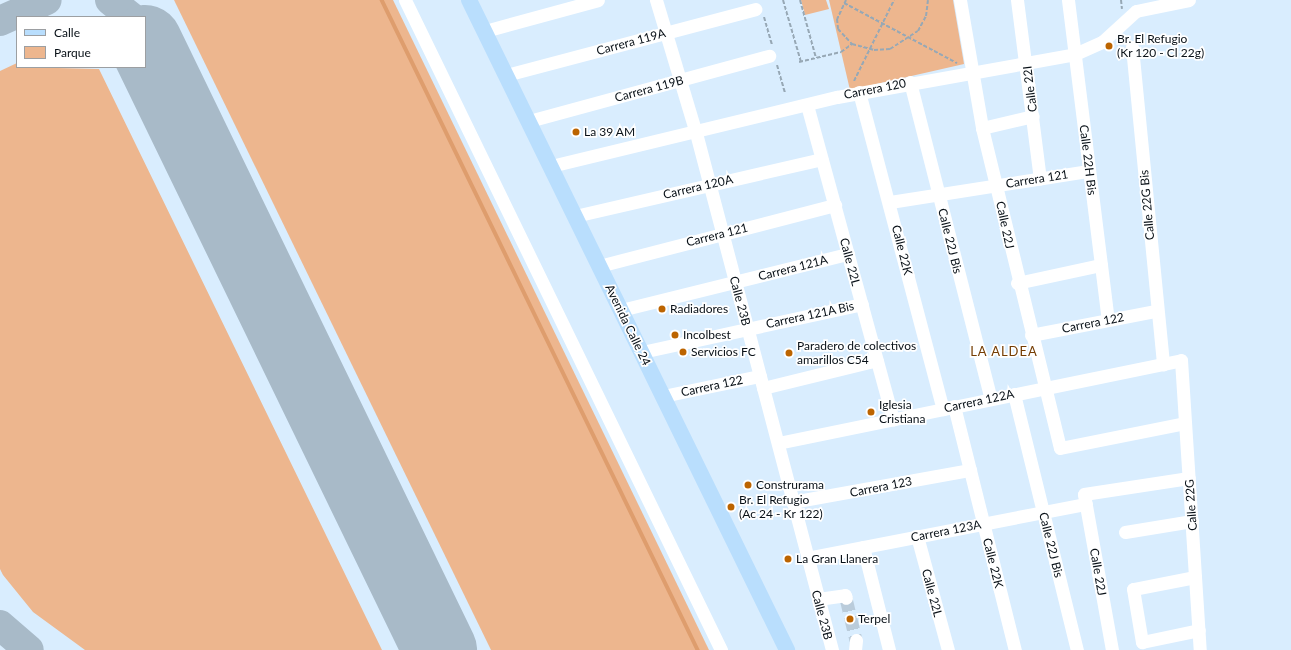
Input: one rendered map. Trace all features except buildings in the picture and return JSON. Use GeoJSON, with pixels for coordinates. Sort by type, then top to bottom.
{"type":"FeatureCollection","features":[{"type":"Feature","properties":{"kind":"main road","name":"Avenida Calle 24"},"geometry":{"type":"LineString","coordinates":[[470,0],[787,650]]}},
{"type":"Feature","properties":{"kind":"street"},"geometry":{"type":"LineString","coordinates":[[405,0],[721,650]]}},
{"type":"Feature","properties":{"kind":"street"},"geometry":{"type":"LineString","coordinates":[[484,31],[598,0]]}},
{"type":"Feature","properties":{"kind":"street","name":"Calle 23B"},"geometry":{"type":"LineString","coordinates":[[656,0],[710,184],[792,502],[832,650]]}},
{"type":"Feature","properties":{"kind":"street","name":"Calle 22J"},"geometry":{"type":"LineString","coordinates":[[960,0],[982,128],[1017,283],[1060,448],[1185,423]]}},
{"type":"Feature","properties":{"kind":"street","name":"Calle 22I"},"geometry":{"type":"LineString","coordinates":[[1017,0],[1027,63],[1040,178]]}},
{"type":"Feature","properties":{"kind":"street","name":"Calle 22H Bis"},"geometry":{"type":"LineString","coordinates":[[1068,0],[1108,320]]}},
{"type":"Feature","properties":{"kind":"street","name":"Carrera 120"},"geometry":{"type":"LineString","coordinates":[[551,166],[696,133],[853,93],[1075,54],[1102,42],[1136,10],[1166,3],[1189,0]]}},
{"type":"Feature","properties":{"kind":"street","name":"Carrera 119A"},"geometry":{"type":"LineString","coordinates":[[506,75],[755,9]]}},
{"type":"Feature","properties":{"kind":"street","name":"Calle 22G Bis"},"geometry":{"type":"LineString","coordinates":[[1132,47],[1156,311],[1163,364]]}},
{"type":"Feature","properties":{"kind":"street","name":"Carrera 119B"},"geometry":{"type":"LineString","coordinates":[[529,121],[769,56]]}},
{"type":"Feature","properties":{"kind":"street","name":"Calle 22J Bis"},"geometry":{"type":"LineString","coordinates":[[910,82],[991,399]]}},
{"type":"Feature","properties":{"kind":"street","name":"Calle 22K"},"geometry":{"type":"LineString","coordinates":[[853,93],[890,202],[948,408],[970,470],[1015,650]]}},
{"type":"Feature","properties":{"kind":"street","name":"Calle 22L"},"geometry":{"type":"LineString","coordinates":[[807,104],[893,419]]}},
{"type":"Feature","properties":{"kind":"street"},"geometry":{"type":"LineString","coordinates":[[982,128],[1033,116]]}},
{"type":"Feature","properties":{"kind":"street","name":"Carrera 120A"},"geometry":{"type":"LineString","coordinates":[[575,216],[822,159]]}},
{"type":"Feature","properties":{"kind":"street","name":"Carrera 121"},"geometry":{"type":"LineString","coordinates":[[890,202],[1089,171]]}},
{"type":"Feature","properties":{"kind":"street","name":"Carrera 121"},"geometry":{"type":"LineString","coordinates":[[599,266],[835,205]]}},
{"type":"Feature","properties":{"kind":"street","name":"Carrera 121A"},"geometry":{"type":"LineString","coordinates":[[621,310],[848,254]]}},
{"type":"Feature","properties":{"kind":"street"},"geometry":{"type":"LineString","coordinates":[[1017,283],[1101,264]]}},
{"type":"Feature","properties":{"kind":"street","name":"Carrera 121A Bis"},"geometry":{"type":"LineString","coordinates":[[642,352],[862,304]]}},
{"type":"Feature","properties":{"kind":"street","name":"Carrera 122"},"geometry":{"type":"LineString","coordinates":[[1031,335],[1156,311]]}},
{"type":"Feature","properties":{"kind":"street","name":"Carrera 122"},"geometry":{"type":"LineString","coordinates":[[663,396],[762,382],[877,360]]}},
{"type":"Feature","properties":{"kind":"street","name":"Carrera 122A"},"geometry":{"type":"LineString","coordinates":[[778,443],[1181,360]]}},
{"type":"Feature","properties":{"kind":"street","name":"Calle 22G"},"geometry":{"type":"LineString","coordinates":[[1181,360],[1200,650]]}},
{"type":"Feature","properties":{"kind":"street","name":"Calle 22J Bis"},"geometry":{"type":"LineString","coordinates":[[1014,394],[1077,650]]}},
{"type":"Feature","properties":{"kind":"street","name":"Carrera 123"},"geometry":{"type":"LineString","coordinates":[[792,502],[970,470]]}},
{"type":"Feature","properties":{"kind":"street","name":"Carrera 123A"},"geometry":{"type":"LineString","coordinates":[[807,558],[1043,512],[1085,499],[1189,478]]}},
{"type":"Feature","properties":{"kind":"street","name":"Calle 22J"},"geometry":{"type":"LineString","coordinates":[[1085,499],[1112,650]]}},
{"type":"Feature","properties":{"kind":"street"},"geometry":{"type":"LineString","coordinates":[[1125,532],[1192,521]]}},
{"type":"Feature","properties":{"kind":"street","name":"Calle 22L"},"geometry":{"type":"LineString","coordinates":[[917,536],[948,650]]}},
{"type":"Feature","properties":{"kind":"street"},"geometry":{"type":"LineString","coordinates":[[862,547],[889,650]]}},
{"type":"Feature","properties":{"kind":"street"},"geometry":{"type":"LineString","coordinates":[[1195,578],[1133,589],[1142,642],[1199,630]]}},
{"type":"Feature","properties":{"kind":"street"},"geometry":{"type":"LineString","coordinates":[[818,599],[845,595],[846,598]]}},
{"type":"Feature","properties":{"kind":"path"},"geometry":{"type":"LineString","coordinates":[[783,0],[800,62],[841,52],[852,44]]}},
{"type":"Feature","properties":{"kind":"path"},"geometry":{"type":"LineString","coordinates":[[800,0],[816,58]]}},
{"type":"Feature","properties":{"kind":"path"},"geometry":{"type":"LineString","coordinates":[[846,0],[837,22],[844,38],[852,44],[870,49],[890,49],[911,37],[926,16],[928,0]]}},
{"type":"Feature","properties":{"kind":"path"},"geometry":{"type":"LineString","coordinates":[[853,93],[870,49],[894,0]]}},
{"type":"Feature","properties":{"kind":"path"},"geometry":{"type":"LineString","coordinates":[[844,3],[911,37],[973,72]]}},
{"type":"Feature","properties":{"kind":"green space"},"geometry":{"type":"Polygon","coordinates":[[[174,0],[393,0],[709,650],[491,650],[174,0]]]}},
{"type":"Feature","properties":{"kind":"green space"},"geometry":{"type":"Polygon","coordinates":[[[801,0],[826,0],[829,9],[805,15],[801,0]]]}},
{"type":"Feature","properties":{"kind":"green space"},"geometry":{"type":"Polygon","coordinates":[[[829,0],[953,0],[964,64],[850,90],[829,0]]]}},
{"type":"Feature","properties":{"kind":"green space"},"geometry":{"type":"Polygon","coordinates":[[[16,63],[16,68],[99,69],[382,650],[85,650],[33,612],[3,575],[0,569],[0,71],[16,63]]]}},
{"type":"Feature","properties":{"kind":"waterway"},"geometry":{"type":"LineString","coordinates":[[382,0],[698,650]]}},
{"type":"Feature","properties":{"kind":"taxiway"},"geometry":{"type":"LineString","coordinates":[[0,21],[47,0]]}},
{"type":"Feature","properties":{"kind":"taxiway"},"geometry":{"type":"LineString","coordinates":[[110,0],[130,16]]}},
{"type":"Feature","properties":{"kind":"taxiway"},"geometry":{"type":"LineString","coordinates":[[0,625],[29,650]]}},
{"type":"Feature","properties":{"kind":"runway"},"geometry":{"type":"LineString","coordinates":[[146,44],[440,650]]}},
{"type":"Feature","properties":{"kind":"tunnel"},"geometry":{"type":"LineString","coordinates":[[846,598],[856,640]]}},
{"type":"Feature","properties":{"kind":"place","name":"Br. El Refugio (Kr 120 - Cl 22g)"},"geometry":{"type":"Point","coordinates":[1109,46]}},
{"type":"Feature","properties":{"kind":"place","name":"La 39 AM"},"geometry":{"type":"Point","coordinates":[576,132]}},
{"type":"Feature","properties":{"kind":"place","name":"Radiadores"},"geometry":{"type":"Point","coordinates":[662,309]}},
{"type":"Feature","properties":{"kind":"place","name":"Incolbest"},"geometry":{"type":"Point","coordinates":[675,335]}},
{"type":"Feature","properties":{"kind":"place","name":"Servicios FC"},"geometry":{"type":"Point","coordinates":[683,352]}},
{"type":"Feature","properties":{"kind":"place","name":"Paradero de colectivos amarillos C54"},"geometry":{"type":"Point","coordinates":[789,353]}},
{"type":"Feature","properties":{"kind":"place","name":"Iglesia Cristiana"},"geometry":{"type":"Point","coordinates":[871,412]}},
{"type":"Feature","properties":{"kind":"place","name":"Construrama"},"geometry":{"type":"Point","coordinates":[748,485]}},
{"type":"Feature","properties":{"kind":"place","name":"Br. El Refugio (Ac 24 - Kr 122)"},"geometry":{"type":"Point","coordinates":[731,507]}},
{"type":"Feature","properties":{"kind":"place","name":"La Gran Llanera"},"geometry":{"type":"Point","coordinates":[788,559]}},
{"type":"Feature","properties":{"kind":"place","name":"Terpel"},"geometry":{"type":"Point","coordinates":[850,619]}},
{"type":"Feature","properties":{"kind":"district","name":"LA ALDEA"},"geometry":{"type":"Point","coordinates":[1004,351]}}]}
